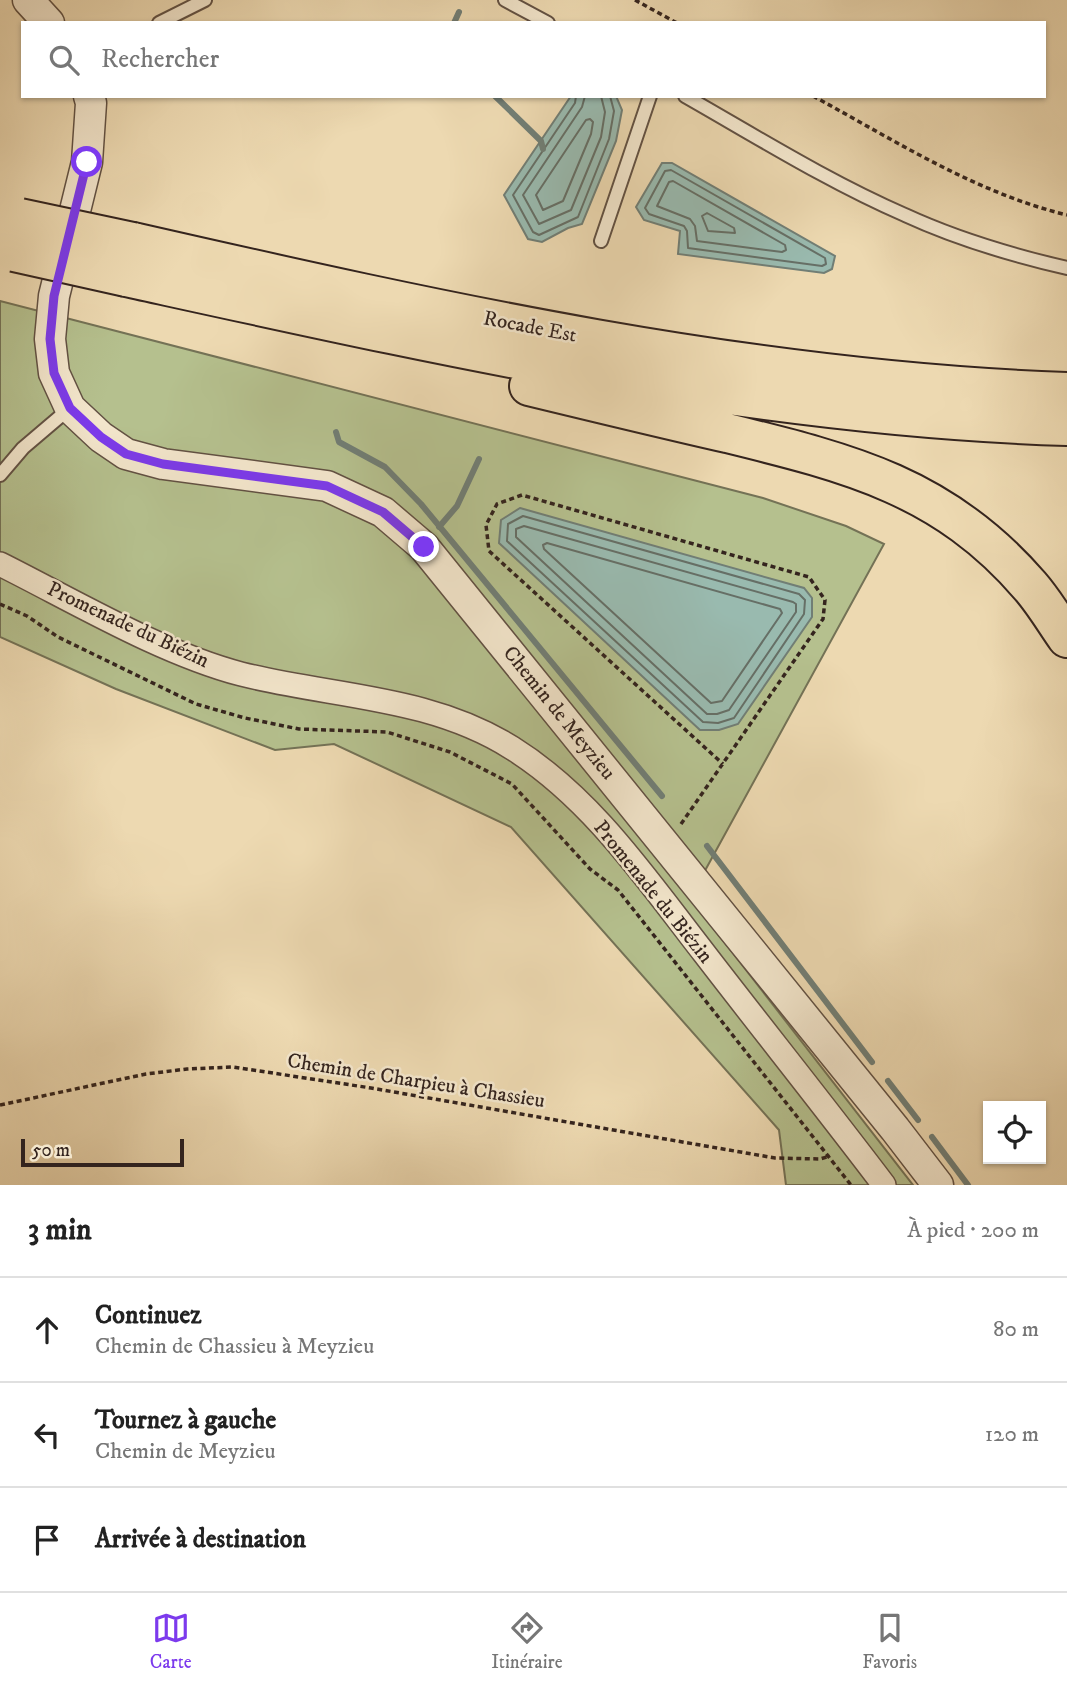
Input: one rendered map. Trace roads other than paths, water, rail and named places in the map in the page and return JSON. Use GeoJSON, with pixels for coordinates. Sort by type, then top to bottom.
{"type":"FeatureCollection","features":[{"type":"Feature","properties":{"kind":"highway","name":"Rocade Est"},"geometry":{"type":"LineString","coordinates":[[8,233],[130,259],[558,333],[822,374],[928,384],[1067,392]]}},
{"type":"Feature","properties":{"kind":"highway","name":"Rocade Est"},"geometry":{"type":"LineString","coordinates":[[130,259],[236,301],[654,384],[847,411],[932,419],[1067,426]]}},
{"type":"Feature","properties":{"kind":"highway"},"geometry":{"type":"LineString","coordinates":[[236,301],[256,323],[810,453],[886,479],[939,507],[992,547],[1032,588],[1067,638]]}},
{"type":"Feature","properties":{"kind":"highway"},"geometry":{"type":"LineString","coordinates":[[822,374],[842,358],[991,366],[1067,366]]}},
{"type":"Feature","properties":{"kind":"street"},"geometry":{"type":"LineString","coordinates":[[29,0],[46,21]]}},
{"type":"Feature","properties":{"kind":"street"},"geometry":{"type":"LineString","coordinates":[[70,408],[54,373],[50,339],[54,296],[87,162],[90,98]]}},
{"type":"Feature","properties":{"kind":"street","name":"Chemin de Meyzieu"},"geometry":{"type":"LineString","coordinates":[[70,408],[101,437],[126,454],[163,464],[327,486],[383,512],[424,547],[938,1185]]}},
{"type":"Feature","properties":{"kind":"street","name":"Promenade du Biézin"},"geometry":{"type":"LineString","coordinates":[[0,564],[159,643],[200,660],[242,674],[397,702],[481,732],[512,747],[553,777],[616,840],[884,1185]]}},
{"type":"Feature","properties":{"kind":"lane"},"geometry":{"type":"LineString","coordinates":[[163,21],[205,0]]}},
{"type":"Feature","properties":{"kind":"lane"},"geometry":{"type":"LineString","coordinates":[[505,0],[544,21]]}},
{"type":"Feature","properties":{"kind":"lane"},"geometry":{"type":"LineString","coordinates":[[601,241],[649,98]]}},
{"type":"Feature","properties":{"kind":"lane"},"geometry":{"type":"LineString","coordinates":[[689,98],[844,185],[904,215],[965,240],[1067,268]]}},
{"type":"Feature","properties":{"kind":"lane"},"geometry":{"type":"LineString","coordinates":[[0,475],[23,448],[70,408]]}},
{"type":"Feature","properties":{"kind":"water"},"geometry":{"type":"Polygon","coordinates":[[[570,98],[617,98],[622,110],[616,141],[582,224],[542,242],[528,239],[504,195],[570,98]]]}},
{"type":"Feature","properties":{"kind":"water"},"geometry":{"type":"Polygon","coordinates":[[[662,163],[672,163],[835,256],[832,269],[824,273],[678,254],[680,231],[644,220],[636,207],[662,163]]]}},
{"type":"Feature","properties":{"kind":"water"},"geometry":{"type":"Polygon","coordinates":[[[520,508],[804,588],[812,598],[812,617],[738,724],[719,730],[700,730],[499,543],[501,520],[520,508]]]}},
{"type":"Feature","properties":{"kind":"waterway"},"geometry":{"type":"LineString","coordinates":[[455,21],[459,12]]}},
{"type":"Feature","properties":{"kind":"waterway"},"geometry":{"type":"LineString","coordinates":[[497,98],[541,141],[543,149]]}},
{"type":"Feature","properties":{"kind":"waterway"},"geometry":{"type":"LineString","coordinates":[[336,432],[339,442],[385,467],[421,504],[662,796]]}},
{"type":"Feature","properties":{"kind":"waterway"},"geometry":{"type":"LineString","coordinates":[[439,527],[457,506],[479,459]]}},
{"type":"Feature","properties":{"kind":"waterway"},"geometry":{"type":"LineString","coordinates":[[707,846],[872,1062]]}},
{"type":"Feature","properties":{"kind":"waterway"},"geometry":{"type":"LineString","coordinates":[[888,1081],[918,1120]]}},
{"type":"Feature","properties":{"kind":"waterway"},"geometry":{"type":"LineString","coordinates":[[932,1137],[968,1185]]}}]}
